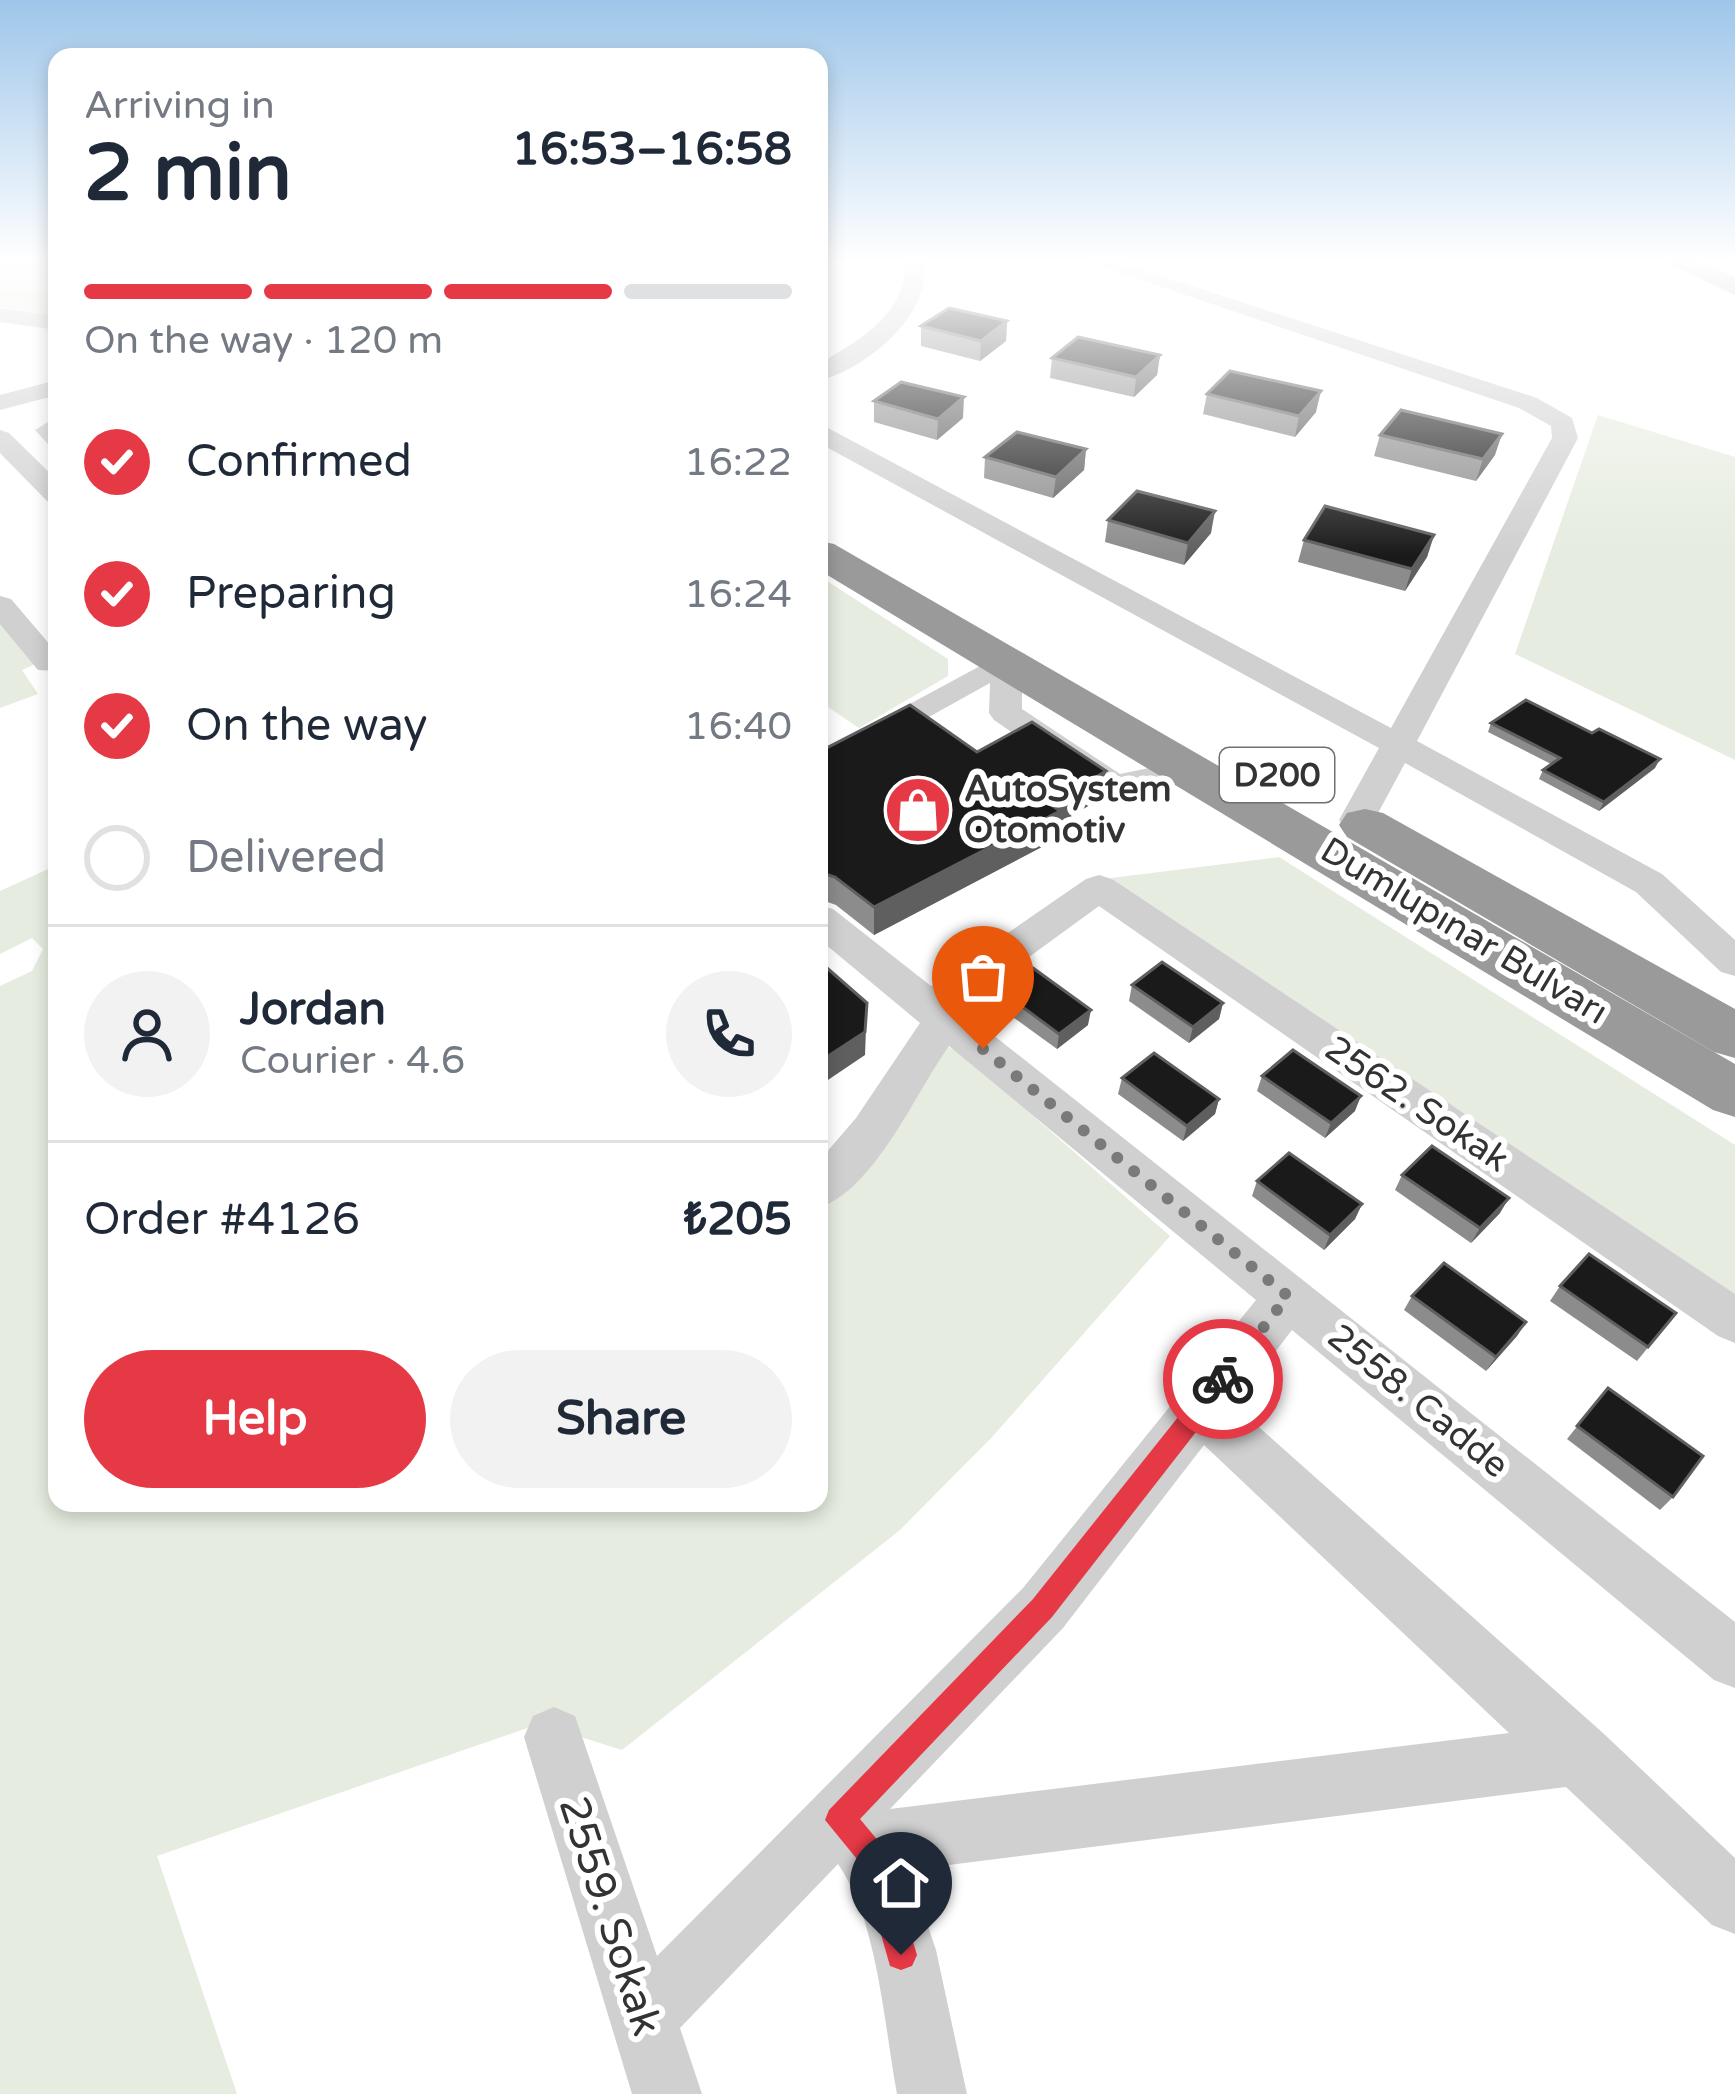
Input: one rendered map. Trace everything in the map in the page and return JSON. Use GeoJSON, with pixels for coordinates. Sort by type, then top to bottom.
{"type":"FeatureCollection","features":[{"type":"Feature","properties":{"kind":"highway","name":"Dumlupınar Bulvarı"},"geometry":{"type":"LineString","coordinates":[[828,520],[1735,1036]]}},
{"type":"Feature","properties":{"kind":"highway","name":"Dumlupınar Bulvarı"},"geometry":{"type":"LineString","coordinates":[[828,558],[1735,1093]]}},
{"type":"Feature","properties":{"kind":"street"},"geometry":{"type":"LineString","coordinates":[[1357,820],[1565,439],[1566,428],[1554,414],[1528,403],[1396,360]]}},
{"type":"Feature","properties":{"kind":"street"},"geometry":{"type":"LineString","coordinates":[[0,404],[48,390]]}},
{"type":"Feature","properties":{"kind":"street"},"geometry":{"type":"LineString","coordinates":[[0,438],[48,486]]}},
{"type":"Feature","properties":{"kind":"street"},"geometry":{"type":"LineString","coordinates":[[828,438],[1649,883],[1735,962]]}},
{"type":"Feature","properties":{"kind":"street"},"geometry":{"type":"LineString","coordinates":[[0,605],[48,665]]}},
{"type":"Feature","properties":{"kind":"street"},"geometry":{"type":"LineString","coordinates":[[828,761],[1006,661]]}},
{"type":"Feature","properties":{"kind":"street","name":"2562. Sokak"},"geometry":{"type":"LineString","coordinates":[[938,1013],[1099,887],[1735,1322]]}},
{"type":"Feature","properties":{"kind":"street","name":"2558. Cadde"},"geometry":{"type":"LineString","coordinates":[[828,925],[1735,1659]]}},
{"type":"Feature","properties":{"kind":"street"},"geometry":{"type":"LineString","coordinates":[[828,1181],[852,1159],[938,1013]]}},
{"type":"Feature","properties":{"kind":"street"},"geometry":{"type":"LineString","coordinates":[[643,2018],[853,1832],[1043,1608],[1288,1296]]}},
{"type":"Feature","properties":{"kind":"street"},"geometry":{"type":"LineString","coordinates":[[1200,1407],[1735,1902]]}},
{"type":"Feature","properties":{"kind":"street","name":"2559. Sokak"},"geometry":{"type":"LineString","coordinates":[[554,1737],[667,2094]]}},
{"type":"Feature","properties":{"kind":"street"},"geometry":{"type":"LineString","coordinates":[[853,1832],[1581,1755]]}},
{"type":"Feature","properties":{"kind":"street"},"geometry":{"type":"LineString","coordinates":[[853,1832],[891,1908],[932,2094]]}},
{"type":"Feature","properties":{"kind":"shaded area"},"geometry":{"type":"Polygon","coordinates":[[[1598,415],[1735,457],[1735,760],[1515,654],[1598,415]]]}},
{"type":"Feature","properties":{"kind":"shaded area"},"geometry":{"type":"Polygon","coordinates":[[[828,582],[948,659],[948,676],[859,728],[828,707],[828,582]]]}},
{"type":"Feature","properties":{"kind":"shaded area"},"geometry":{"type":"Polygon","coordinates":[[[0,618],[40,662],[22,670],[38,694],[0,708],[0,618]]]}},
{"type":"Feature","properties":{"kind":"shaded area"},"geometry":{"type":"Polygon","coordinates":[[[1279,857],[1735,1145],[1735,1300],[1203,951],[1111,878],[1279,857]]]}},
{"type":"Feature","properties":{"kind":"shaded area"},"geometry":{"type":"Polygon","coordinates":[[[48,869],[48,1512],[828,1512],[828,1191],[940,1044],[960,1052],[1170,1236],[993,1436],[900,1530],[622,1750],[539,1724],[157,1856],[237,2094],[0,2094],[0,986],[32,971],[43,949],[32,938],[0,954],[0,891],[48,869]]]}},
{"type":"Feature","properties":{"kind":"building"},"geometry":{"type":"Polygon","coordinates":[[[1060,360],[1155,360],[1136,377],[1060,360]]]}},
{"type":"Feature","properties":{"kind":"building"},"geometry":{"type":"Polygon","coordinates":[[[1230,371],[1321,391],[1299,416],[1207,394],[1230,371]]]}},
{"type":"Feature","properties":{"kind":"building"},"geometry":{"type":"Polygon","coordinates":[[[901,382],[964,397],[938,419],[874,401],[901,382]]]}},
{"type":"Feature","properties":{"kind":"building"},"geometry":{"type":"Polygon","coordinates":[[[1401,410],[1502,434],[1483,459],[1380,435],[1401,410]]]}},
{"type":"Feature","properties":{"kind":"building"},"geometry":{"type":"Polygon","coordinates":[[[1017,432],[1086,449],[1056,477],[985,457],[1017,432]]]}},
{"type":"Feature","properties":{"kind":"building"},"geometry":{"type":"Polygon","coordinates":[[[1137,491],[1215,511],[1188,543],[1108,520],[1137,491]]]}},
{"type":"Feature","properties":{"kind":"building"},"geometry":{"type":"Polygon","coordinates":[[[1325,506],[1434,535],[1412,569],[1304,540],[1325,506]]]}},
{"type":"Feature","properties":{"kind":"building"},"geometry":{"type":"Polygon","coordinates":[[[1526,700],[1592,733],[1599,729],[1660,759],[1604,802],[1543,770],[1560,758],[1491,723],[1526,700]]]}},
{"type":"Feature","properties":{"kind":"building","name":"AutoSystem Otomotiv"},"geometry":{"type":"Polygon","coordinates":[[[910,705],[977,752],[1032,722],[1106,771],[1050,804],[1060,811],[874,907],[828,875],[828,747],[910,705]]]}},
{"type":"Feature","properties":{"kind":"building"},"geometry":{"type":"Polygon","coordinates":[[[1162,962],[1223,1003],[1193,1027],[1132,985],[1162,962]]]}},
{"type":"Feature","properties":{"kind":"building"},"geometry":{"type":"Polygon","coordinates":[[[1033,968],[1091,1010],[1059,1034],[1001,991],[1033,968]]]}},
{"type":"Feature","properties":{"kind":"building"},"geometry":{"type":"Polygon","coordinates":[[[828,969],[867,1003],[865,1032],[828,1056],[828,969]]]}},
{"type":"Feature","properties":{"kind":"building"},"geometry":{"type":"Polygon","coordinates":[[[1293,1050],[1361,1096],[1331,1123],[1262,1076],[1293,1050]]]}},
{"type":"Feature","properties":{"kind":"building"},"geometry":{"type":"Polygon","coordinates":[[[1154,1053],[1219,1099],[1187,1126],[1122,1078],[1154,1053]]]}},
{"type":"Feature","properties":{"kind":"building"},"geometry":{"type":"Polygon","coordinates":[[[1432,1146],[1509,1198],[1480,1228],[1402,1175],[1432,1146]]]}},
{"type":"Feature","properties":{"kind":"building"},"geometry":{"type":"Polygon","coordinates":[[[1289,1153],[1362,1204],[1330,1235],[1257,1181],[1289,1153]]]}},
{"type":"Feature","properties":{"kind":"building"},"geometry":{"type":"Polygon","coordinates":[[[1589,1254],[1676,1313],[1648,1347],[1560,1286],[1589,1254]]]}},
{"type":"Feature","properties":{"kind":"building"},"geometry":{"type":"Polygon","coordinates":[[[1444,1263],[1526,1322],[1496,1357],[1412,1296],[1444,1263]]]}},
{"type":"Feature","properties":{"kind":"building"},"geometry":{"type":"Polygon","coordinates":[[[1608,1388],[1703,1456],[1673,1497],[1577,1426],[1608,1388]]]}},
{"type":"Feature","properties":{"kind":"way so far"},"geometry":{"type":"LineString","coordinates":[[983,1049],[1288,1296],[1223,1379]]}},
{"type":"Feature","properties":{"kind":"place","name":"AutoSystem Otomotiv"},"geometry":{"type":"Point","coordinates":[918,810]}},
{"type":"Feature","properties":{"kind":"route"},"geometry":{"type":"LineString","coordinates":[[901,1955],[874,1860],[866,1844],[839,1820],[1043,1608],[1223,1379]]}}]}
